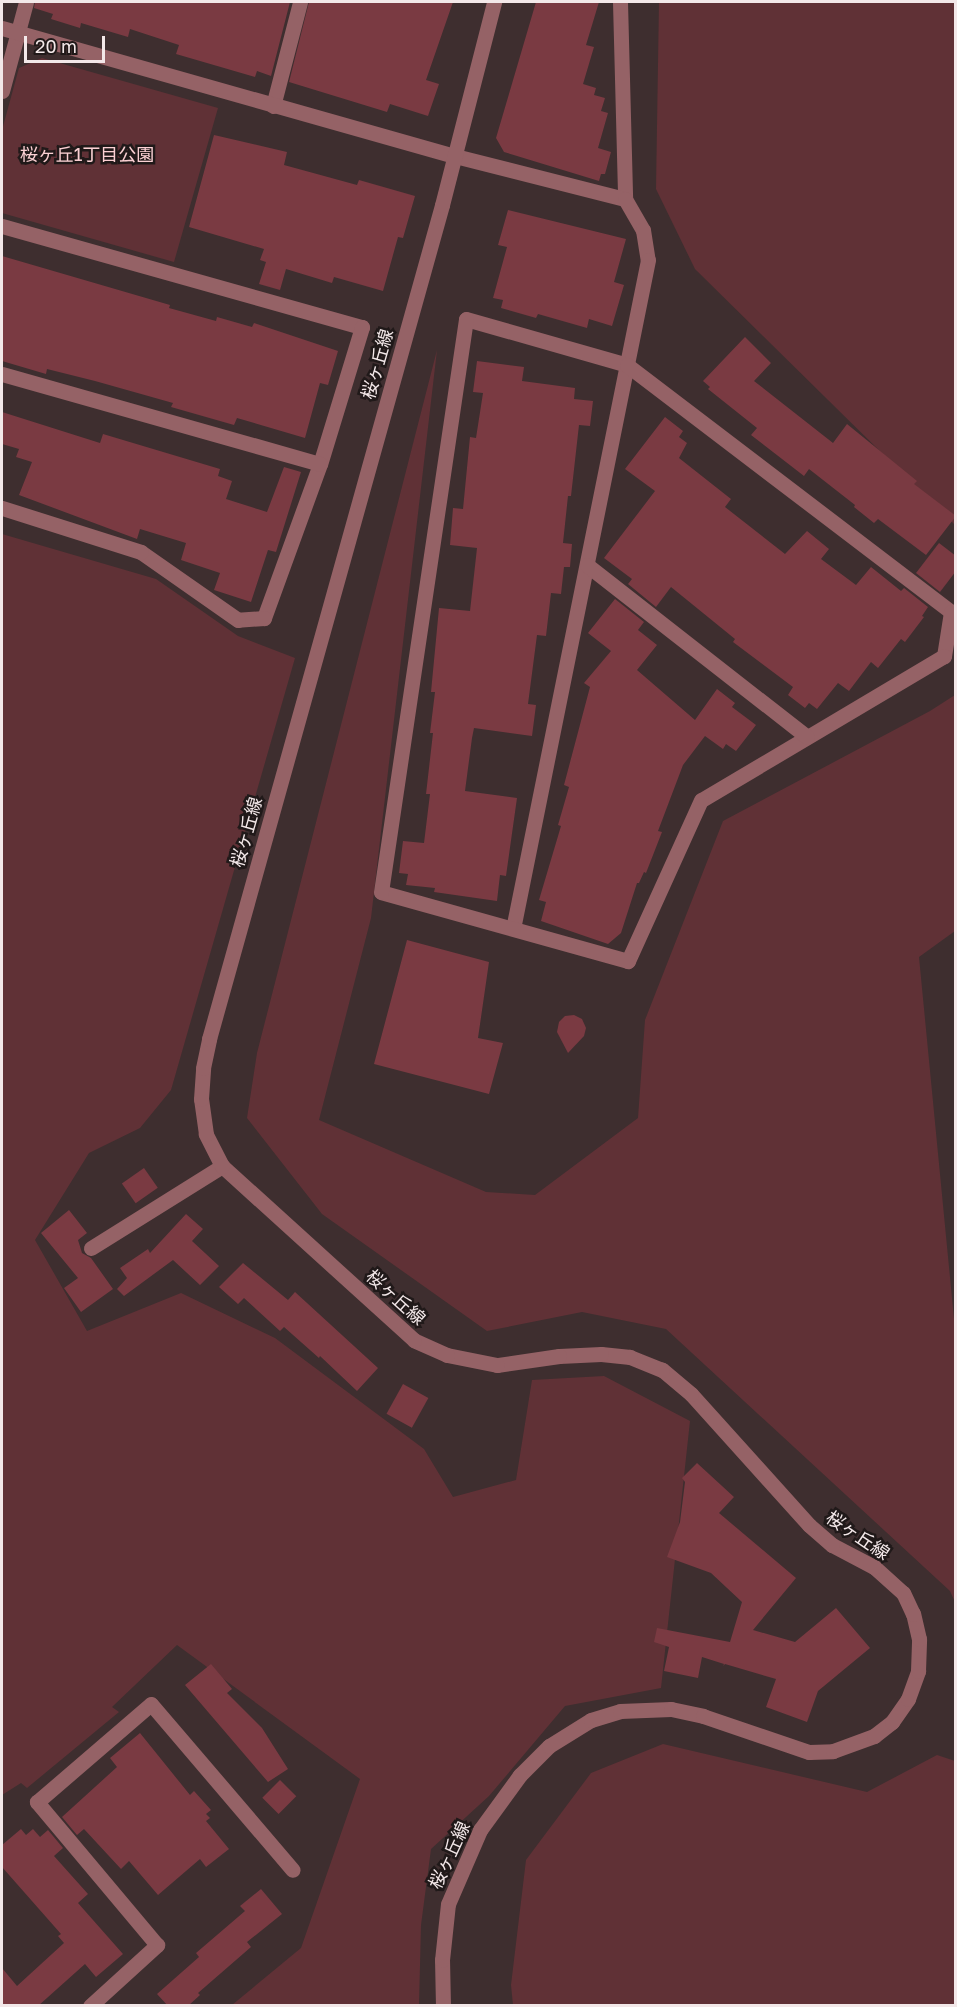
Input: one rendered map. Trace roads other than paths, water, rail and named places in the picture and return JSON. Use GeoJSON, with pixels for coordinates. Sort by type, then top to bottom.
{"type":"FeatureCollection","features":[{"type":"Feature","properties":{"kind":"street"},"geometry":{"type":"LineString","coordinates":[[2,92],[26,2]]}},
{"type":"Feature","properties":{"kind":"street"},"geometry":{"type":"LineString","coordinates":[[273,105],[300,2]]}},
{"type":"Feature","properties":{"kind":"street","name":"桜ヶ丘線"},"geometry":{"type":"LineString","coordinates":[[443,2006],[442,1960],[448,1904],[480,1830],[520,1775],[549,1746],[591,1720],[620,1711],[646,1709],[671,1709],[703,1716],[809,1752],[833,1751],[854,1745],[874,1737],[892,1722],[908,1699],[918,1671],[919,1640],[913,1614],[903,1593],[874,1567],[832,1545],[809,1525],[691,1394],[662,1370],[630,1357],[601,1354],[559,1356],[497,1365],[447,1355],[414,1340],[222,1166],[207,1134],[201,1099],[203,1068],[209,1039],[455,156],[494,2]]}},
{"type":"Feature","properties":{"kind":"street"},"geometry":{"type":"LineString","coordinates":[[513,929],[648,260],[643,230],[625,199],[620,2]]}},
{"type":"Feature","properties":{"kind":"street"},"geometry":{"type":"LineString","coordinates":[[2,28],[455,156],[625,199]]}},
{"type":"Feature","properties":{"kind":"street"},"geometry":{"type":"LineString","coordinates":[[2,226],[362,327],[320,464],[264,618],[238,620],[141,552],[2,508]]}},
{"type":"Feature","properties":{"kind":"street"},"geometry":{"type":"LineString","coordinates":[[466,319],[627,365],[951,612],[944,656],[701,800],[628,961],[381,892],[466,319]]}},
{"type":"Feature","properties":{"kind":"street"},"geometry":{"type":"LineString","coordinates":[[2,374],[320,464]]}},
{"type":"Feature","properties":{"kind":"street"},"geometry":{"type":"LineString","coordinates":[[587,565],[807,737]]}},
{"type":"Feature","properties":{"kind":"street"},"geometry":{"type":"LineString","coordinates":[[91,1248],[222,1166]]}},
{"type":"Feature","properties":{"kind":"street"},"geometry":{"type":"LineString","coordinates":[[90,2006],[157,1945],[37,1802],[151,1704],[293,1870]]}},
{"type":"Feature","properties":{"kind":"park label","name":"桜ヶ丘1丁目公園"},"geometry":{"type":"Point","coordinates":[87,154]}}]}
